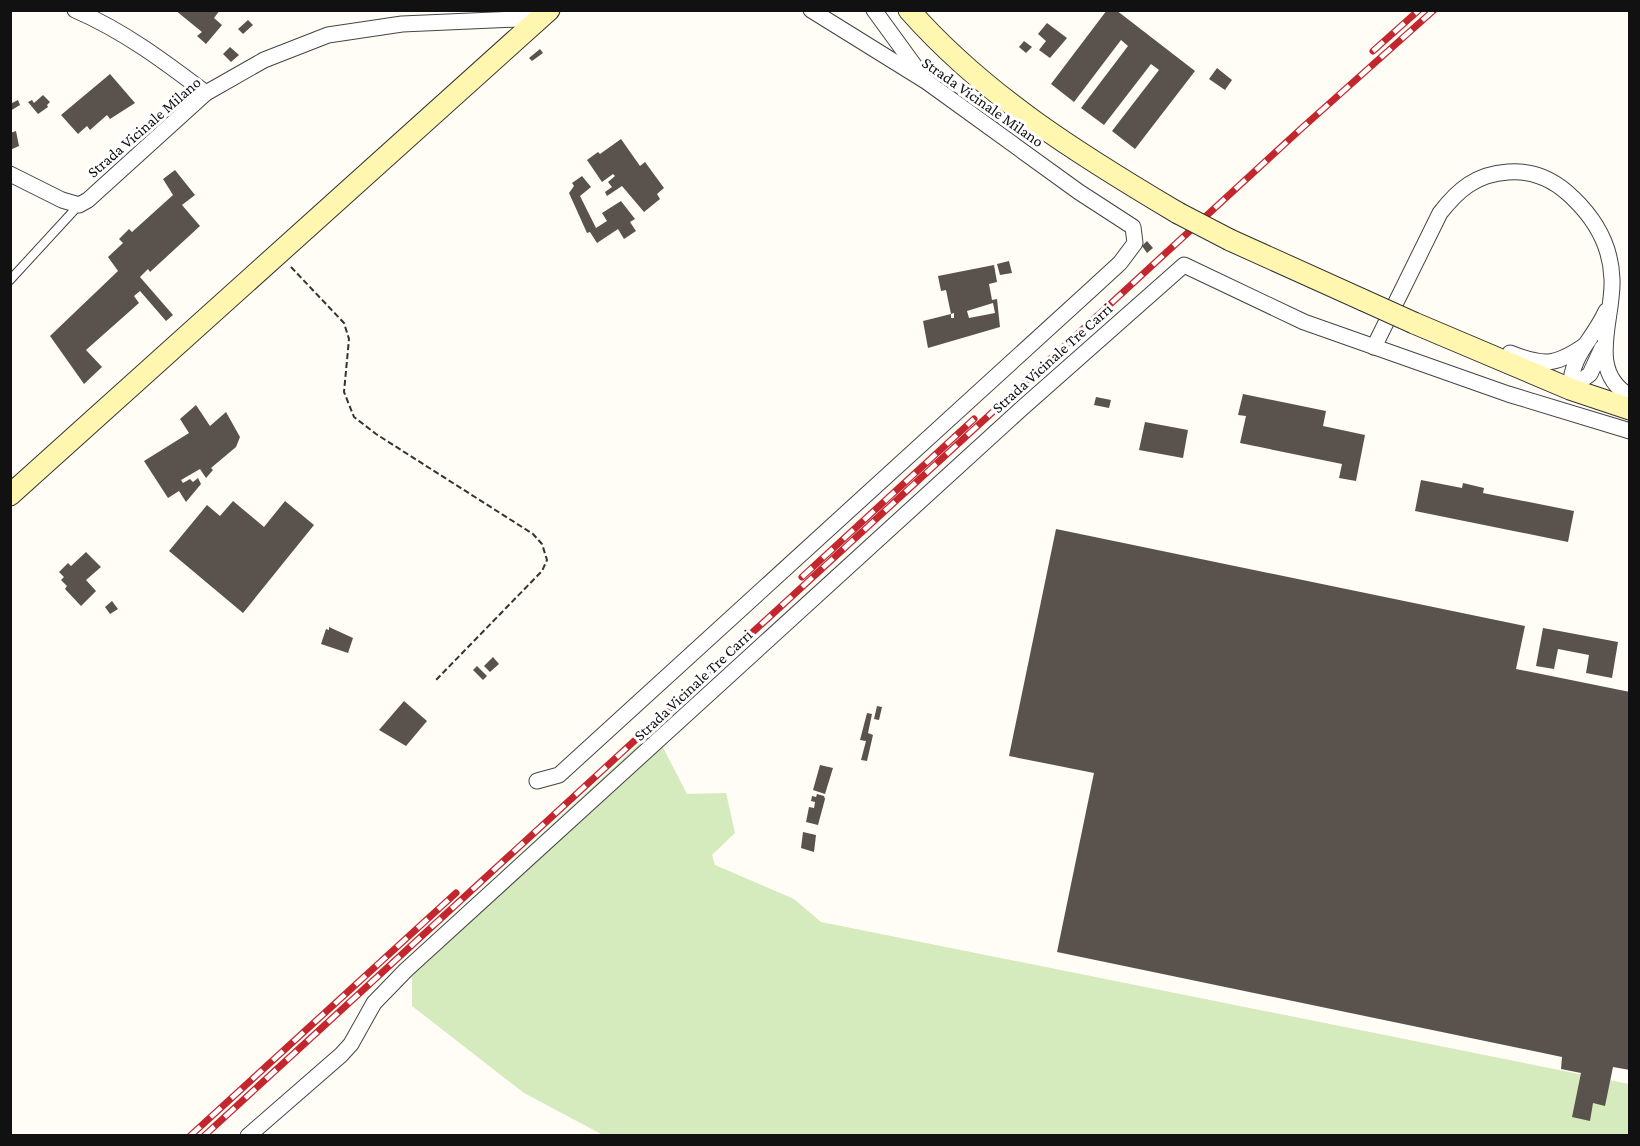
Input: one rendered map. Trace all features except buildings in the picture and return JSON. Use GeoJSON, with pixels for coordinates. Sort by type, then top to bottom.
{"type":"FeatureCollection","features":[{"type":"Feature","properties":{"kind":"main road"},"geometry":{"type":"LineString","coordinates":[[893,10],[919,33],[939,44]]}},
{"type":"Feature","properties":{"kind":"main road"},"geometry":{"type":"LineString","coordinates":[[909,10],[939,44],[1004,99],[1054,136],[1178,213],[1230,240],[1414,323],[1570,389],[1629,409]]}},
{"type":"Feature","properties":{"kind":"main road"},"geometry":{"type":"LineString","coordinates":[[10,495],[544,14]]}},
{"type":"Feature","properties":{"kind":"street"},"geometry":{"type":"LineString","coordinates":[[75,10],[100,21],[151,51],[206,93]]}},
{"type":"Feature","properties":{"kind":"street","name":"Strada Vicinale Milano"},"geometry":{"type":"LineString","coordinates":[[537,781],[559,775],[1120,263],[1135,243],[1133,227],[1079,192],[927,82],[811,10]]}},
{"type":"Feature","properties":{"kind":"street"},"geometry":{"type":"LineString","coordinates":[[874,10],[927,82]]}},
{"type":"Feature","properties":{"kind":"street","name":"Strada Vicinale Milano"},"geometry":{"type":"LineString","coordinates":[[79,205],[88,200],[206,93],[264,60],[328,35],[402,24],[544,14]]}},
{"type":"Feature","properties":{"kind":"street"},"geometry":{"type":"LineString","coordinates":[[1629,396],[1616,388],[1610,379],[1605,359],[1611,297],[1611,262],[1597,226],[1576,200],[1550,180],[1533,174],[1521,172],[1490,175],[1463,187],[1440,213],[1374,347],[1519,397],[1629,431]]}},
{"type":"Feature","properties":{"kind":"street"},"geometry":{"type":"LineString","coordinates":[[10,174],[62,200],[79,205]]}},
{"type":"Feature","properties":{"kind":"street","name":"Strada Vicinale Tre Carri"},"geometry":{"type":"LineString","coordinates":[[248,1136],[341,1055],[351,1044],[374,1003],[406,970],[1174,271],[1184,265],[1304,322],[1374,347]]}},
{"type":"Feature","properties":{"kind":"street"},"geometry":{"type":"LineString","coordinates":[[1570,389],[1572,366],[1599,326],[1611,297]]}},
{"type":"Feature","properties":{"kind":"street"},"geometry":{"type":"LineString","coordinates":[[1445,336],[1472,338],[1542,363],[1563,360],[1584,346]]}},
{"type":"Feature","properties":{"kind":"street"},"geometry":{"type":"LineString","coordinates":[[1570,389],[1590,374],[1606,337]]}},
{"type":"Feature","properties":{"kind":"lane","name":"Strada Vicinale Milano"},"geometry":{"type":"LineString","coordinates":[[10,280],[79,205]]}},
{"type":"Feature","properties":{"kind":"path"},"geometry":{"type":"LineString","coordinates":[[278,254],[344,323],[349,339],[344,392],[354,417],[376,434],[533,534],[542,544],[547,560],[542,571],[436,680]]}},
{"type":"Feature","properties":{"kind":"green space"},"geometry":{"type":"Polygon","coordinates":[[[654,730],[687,794],[726,793],[735,833],[712,855],[715,865],[794,899],[821,922],[1629,1084],[1629,1135],[603,1135],[524,1093],[412,1006],[412,978],[400,965],[654,730]]]}},
{"type":"Feature","properties":{"kind":"railway"},"geometry":{"type":"LineString","coordinates":[[1373,51],[1419,10]]}},
{"type":"Feature","properties":{"kind":"railway"},"geometry":{"type":"LineString","coordinates":[[204,1136],[1303,127],[1434,10]]}},
{"type":"Feature","properties":{"kind":"railway"},"geometry":{"type":"LineString","coordinates":[[802,577],[974,419]]}},
{"type":"Feature","properties":{"kind":"railway"},"geometry":{"type":"LineString","coordinates":[[190,1136],[456,893]]}}]}
